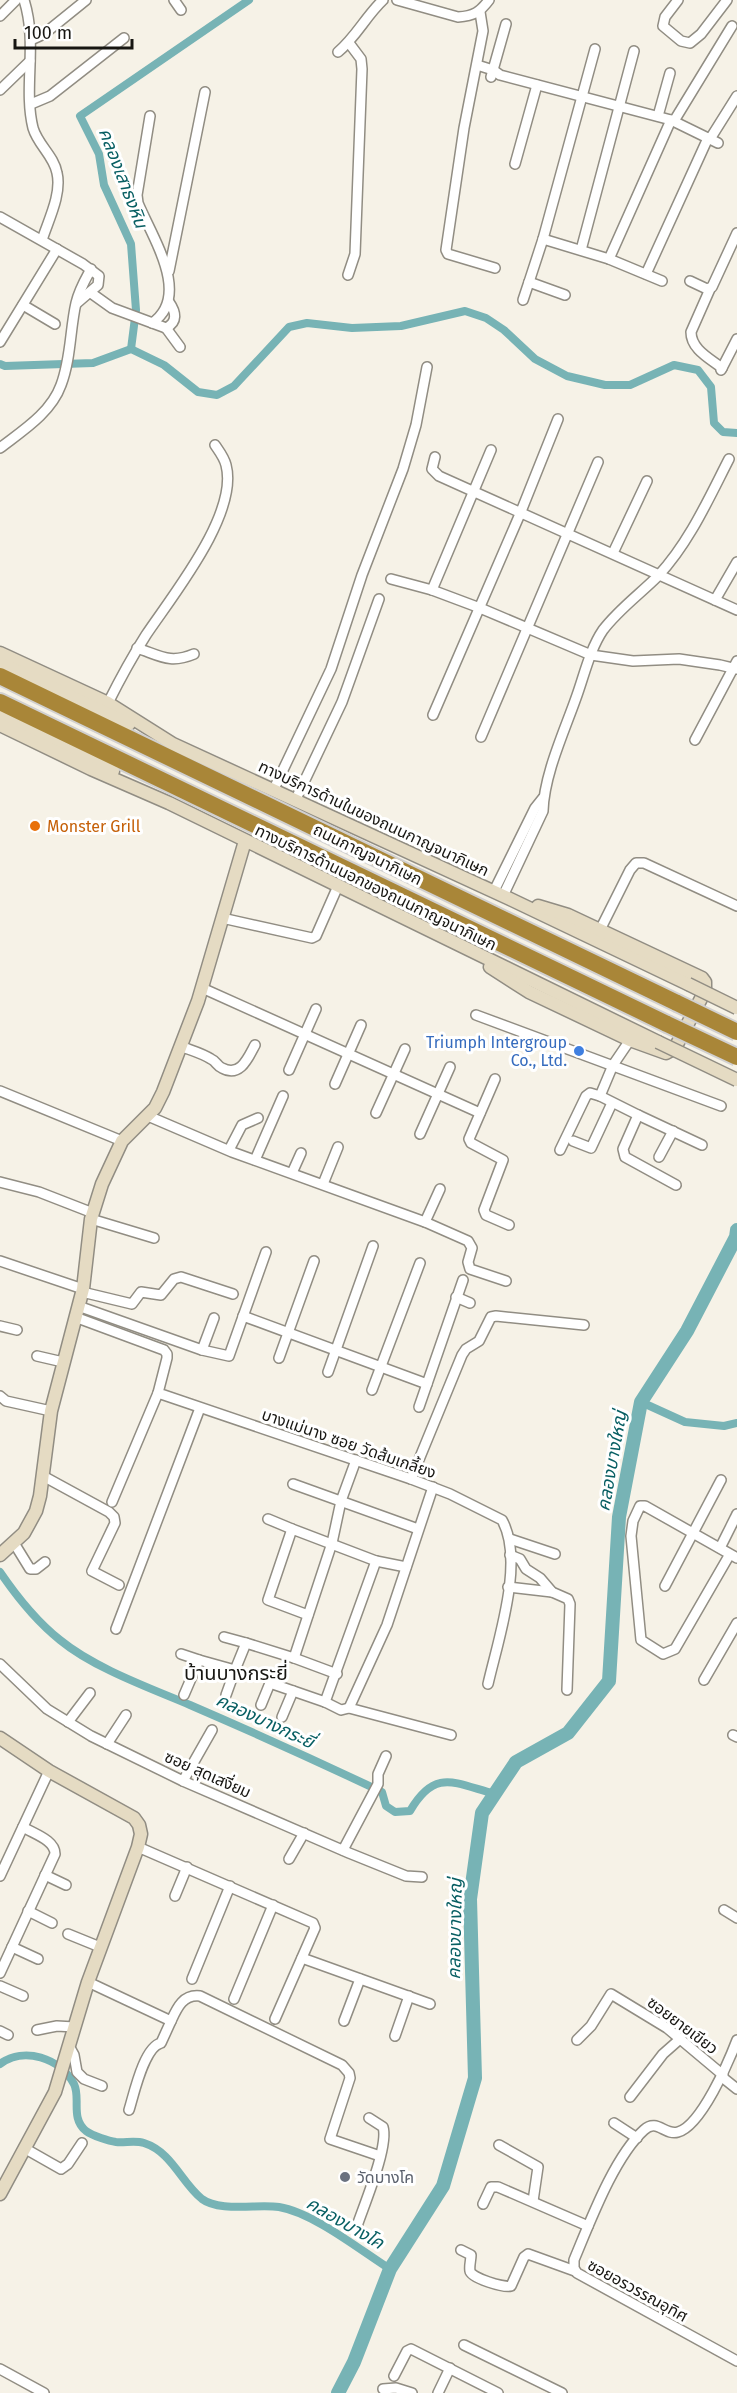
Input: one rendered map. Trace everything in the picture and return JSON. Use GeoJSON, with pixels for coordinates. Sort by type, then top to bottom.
{"type":"FeatureCollection","features":[{"type":"Feature","properties":{"kind":"highway","name":"ถนนกาญจนาภิเษก"},"geometry":{"type":"LineString","coordinates":[[0,676],[737,1032]]}},
{"type":"Feature","properties":{"kind":"highway","name":"ถนนกาญจนาภิเษก"},"geometry":{"type":"LineString","coordinates":[[0,702],[737,1057]]}},
{"type":"Feature","properties":{"kind":"main road","name":"ทางบริการด้านในของถนนกาญจนาภิเษก"},"geometry":{"type":"LineString","coordinates":[[0,653],[108,703],[172,744],[503,895],[737,1008]]}},
{"type":"Feature","properties":{"kind":"main road"},"geometry":{"type":"LineString","coordinates":[[0,663],[172,744]]}},
{"type":"Feature","properties":{"kind":"main road"},"geometry":{"type":"LineString","coordinates":[[0,714],[83,754],[169,803]]}},
{"type":"Feature","properties":{"kind":"main road","name":"ทางบริการด้านนอกของถนนกาญจนาภิเษก"},"geometry":{"type":"LineString","coordinates":[[0,725],[91,769],[169,803],[737,1080]]}},
{"type":"Feature","properties":{"kind":"main road"},"geometry":{"type":"LineString","coordinates":[[0,1554],[14,1543],[30,1525],[36,1511],[51,1412],[83,1291],[92,1216],[108,1167],[122,1141],[148,1116],[161,1097],[202,988],[245,841]]}},
{"type":"Feature","properties":{"kind":"main road"},"geometry":{"type":"LineString","coordinates":[[465,948],[505,978],[529,992],[630,1040],[662,1052],[675,1048],[705,992],[705,982],[702,978],[558,911],[503,895]]}},
{"type":"Feature","properties":{"kind":"main road"},"geometry":{"type":"LineString","coordinates":[[0,1738],[49,1771],[134,1818],[141,1834],[88,1982],[55,2092],[0,2194]]}},
{"type":"Feature","properties":{"kind":"street"},"geometry":{"type":"LineString","coordinates":[[0,16],[16,0]]}},
{"type":"Feature","properties":{"kind":"street"},"geometry":{"type":"LineString","coordinates":[[24,0],[30,20],[31,104],[36,136],[57,173],[54,204],[42,240]]}},
{"type":"Feature","properties":{"kind":"street"},"geometry":{"type":"LineString","coordinates":[[31,40],[44,34],[86,0]]}},
{"type":"Feature","properties":{"kind":"street"},"geometry":{"type":"LineString","coordinates":[[174,0],[181,10]]}},
{"type":"Feature","properties":{"kind":"street"},"geometry":{"type":"LineString","coordinates":[[338,52],[349,43],[368,15],[383,0]]}},
{"type":"Feature","properties":{"kind":"street"},"geometry":{"type":"LineString","coordinates":[[397,0],[452,16],[468,16],[480,12],[489,0]]}},
{"type":"Feature","properties":{"kind":"street"},"geometry":{"type":"LineString","coordinates":[[678,0],[665,17],[663,26],[681,41],[690,43],[701,34],[727,0]]}},
{"type":"Feature","properties":{"kind":"street"},"geometry":{"type":"LineString","coordinates":[[480,12],[483,31],[464,128],[446,250],[448,254],[495,268]]}},
{"type":"Feature","properties":{"kind":"street"},"geometry":{"type":"LineString","coordinates":[[495,74],[506,24]]}},
{"type":"Feature","properties":{"kind":"street"},"geometry":{"type":"LineString","coordinates":[[609,259],[673,121],[732,26]]}},
{"type":"Feature","properties":{"kind":"street"},"geometry":{"type":"LineString","coordinates":[[31,104],[50,96],[124,38]]}},
{"type":"Feature","properties":{"kind":"street"},"geometry":{"type":"LineString","coordinates":[[348,275],[355,254],[362,69],[361,59],[349,43]]}},
{"type":"Feature","properties":{"kind":"street"},"geometry":{"type":"LineString","coordinates":[[523,300],[543,239],[595,49]]}},
{"type":"Feature","properties":{"kind":"street"},"geometry":{"type":"LineString","coordinates":[[581,250],[634,51]]}},
{"type":"Feature","properties":{"kind":"street"},"geometry":{"type":"LineString","coordinates":[[0,90],[30,61]]}},
{"type":"Feature","properties":{"kind":"street"},"geometry":{"type":"LineString","coordinates":[[476,69],[658,116],[712,140]]}},
{"type":"Feature","properties":{"kind":"street"},"geometry":{"type":"LineString","coordinates":[[658,116],[670,73]]}},
{"type":"Feature","properties":{"kind":"street"},"geometry":{"type":"LineString","coordinates":[[515,164],[537,85]]}},
{"type":"Feature","properties":{"kind":"street"},"geometry":{"type":"LineString","coordinates":[[147,322],[165,312],[169,302],[169,271],[205,92]]}},
{"type":"Feature","properties":{"kind":"street"},"geometry":{"type":"LineString","coordinates":[[646,274],[712,140],[737,96]]}},
{"type":"Feature","properties":{"kind":"street"},"geometry":{"type":"LineString","coordinates":[[150,116],[136,195],[169,271]]}},
{"type":"Feature","properties":{"kind":"street"},"geometry":{"type":"LineString","coordinates":[[0,217],[91,269],[99,276],[100,281],[91,293],[75,305]]}},
{"type":"Feature","properties":{"kind":"street"},"geometry":{"type":"LineString","coordinates":[[737,233],[691,332],[691,339],[700,351],[721,369],[737,339]]}},
{"type":"Feature","properties":{"kind":"street"},"geometry":{"type":"LineString","coordinates":[[543,239],[609,259],[662,281]]}},
{"type":"Feature","properties":{"kind":"street"},"geometry":{"type":"LineString","coordinates":[[0,342],[57,249]]}},
{"type":"Feature","properties":{"kind":"street"},"geometry":{"type":"LineString","coordinates":[[0,448],[31,425],[61,386],[73,329],[75,305],[91,269]]}},
{"type":"Feature","properties":{"kind":"street"},"geometry":{"type":"LineString","coordinates":[[690,281],[710,289]]}},
{"type":"Feature","properties":{"kind":"street"},"geometry":{"type":"LineString","coordinates":[[529,282],[565,295]]}},
{"type":"Feature","properties":{"kind":"street"},"geometry":{"type":"LineString","coordinates":[[91,293],[112,308],[166,328],[180,347]]}},
{"type":"Feature","properties":{"kind":"street"},"geometry":{"type":"LineString","coordinates":[[166,328],[171,325],[175,315],[169,302]]}},
{"type":"Feature","properties":{"kind":"street"},"geometry":{"type":"LineString","coordinates":[[23,305],[55,324]]}},
{"type":"Feature","properties":{"kind":"street"},"geometry":{"type":"LineString","coordinates":[[273,791],[331,669],[362,574],[403,469],[416,425],[428,367]]}},
{"type":"Feature","properties":{"kind":"street"},"geometry":{"type":"LineString","coordinates":[[433,715],[520,514],[558,419]]}},
{"type":"Feature","properties":{"kind":"street"},"geometry":{"type":"LineString","coordinates":[[108,703],[137,648],[195,563],[219,514],[227,472],[222,455],[215,445]]}},
{"type":"Feature","properties":{"kind":"street"},"geometry":{"type":"LineString","coordinates":[[432,590],[491,450]]}},
{"type":"Feature","properties":{"kind":"street"},"geometry":{"type":"LineString","coordinates":[[435,457],[432,469],[434,473],[520,514],[613,553],[658,576],[737,610]]}},
{"type":"Feature","properties":{"kind":"street"},"geometry":{"type":"LineString","coordinates":[[503,895],[535,808],[543,798],[591,655],[602,632],[673,558],[729,459]]}},
{"type":"Feature","properties":{"kind":"street"},"geometry":{"type":"LineString","coordinates":[[481,736],[598,462]]}},
{"type":"Feature","properties":{"kind":"street"},"geometry":{"type":"LineString","coordinates":[[613,553],[647,481]]}},
{"type":"Feature","properties":{"kind":"street"},"geometry":{"type":"LineString","coordinates":[[715,600],[737,562]]}},
{"type":"Feature","properties":{"kind":"street"},"geometry":{"type":"LineString","coordinates":[[391,579],[432,590],[480,608],[591,655],[633,661],[679,659],[735,666],[695,740]]}},
{"type":"Feature","properties":{"kind":"street"},"geometry":{"type":"LineString","coordinates":[[295,801],[347,689],[379,599]]}},
{"type":"Feature","properties":{"kind":"street"},"geometry":{"type":"LineString","coordinates":[[137,648],[171,660],[181,660],[194,654]]}},
{"type":"Feature","properties":{"kind":"street"},"geometry":{"type":"LineString","coordinates":[[600,930],[630,870],[636,863],[644,863],[737,906]]}},
{"type":"Feature","properties":{"kind":"street"},"geometry":{"type":"LineString","coordinates":[[222,918],[312,939],[316,936],[338,886]]}},
{"type":"Feature","properties":{"kind":"street"},"geometry":{"type":"LineString","coordinates":[[202,988],[480,1113]]}},
{"type":"Feature","properties":{"kind":"street"},"geometry":{"type":"LineString","coordinates":[[289,1070],[316,1009]]}},
{"type":"Feature","properties":{"kind":"street"},"geometry":{"type":"LineString","coordinates":[[476,1015],[721,1106]]}},
{"type":"Feature","properties":{"kind":"street"},"geometry":{"type":"LineString","coordinates":[[335,1084],[361,1025]]}},
{"type":"Feature","properties":{"kind":"street"},"geometry":{"type":"LineString","coordinates":[[600,1096],[613,1065],[630,1040]]}},
{"type":"Feature","properties":{"kind":"street"},"geometry":{"type":"LineString","coordinates":[[180,1046],[212,1059],[219,1066],[230,1071],[237,1070],[244,1065],[255,1045]]}},
{"type":"Feature","properties":{"kind":"street"},"geometry":{"type":"LineString","coordinates":[[376,1113],[405,1049]]}},
{"type":"Feature","properties":{"kind":"street"},"geometry":{"type":"LineString","coordinates":[[420,1134],[450,1067]]}},
{"type":"Feature","properties":{"kind":"street"},"geometry":{"type":"LineString","coordinates":[[495,1079],[468,1139],[471,1143],[500,1158],[504,1163],[484,1213],[509,1225]]}},
{"type":"Feature","properties":{"kind":"street"},"geometry":{"type":"LineString","coordinates":[[0,1091],[122,1141]]}},
{"type":"Feature","properties":{"kind":"street"},"geometry":{"type":"LineString","coordinates":[[560,1150],[586,1096],[590,1093],[702,1145]]}},
{"type":"Feature","properties":{"kind":"street"},"geometry":{"type":"LineString","coordinates":[[255,1160],[283,1096]]}},
{"type":"Feature","properties":{"kind":"street"},"geometry":{"type":"LineString","coordinates":[[573,1141],[591,1148],[612,1103]]}},
{"type":"Feature","properties":{"kind":"street"},"geometry":{"type":"LineString","coordinates":[[638,1115],[622,1153],[625,1157],[676,1185]]}},
{"type":"Feature","properties":{"kind":"street"},"geometry":{"type":"LineString","coordinates":[[148,1116],[255,1160],[425,1222],[472,1244],[468,1266],[470,1269],[506,1281]]}},
{"type":"Feature","properties":{"kind":"street"},"geometry":{"type":"LineString","coordinates":[[229,1150],[242,1125],[258,1118]]}},
{"type":"Feature","properties":{"kind":"street"},"geometry":{"type":"LineString","coordinates":[[659,1157],[674,1131]]}},
{"type":"Feature","properties":{"kind":"street"},"geometry":{"type":"LineString","coordinates":[[323,1184],[338,1147]]}},
{"type":"Feature","properties":{"kind":"street"},"geometry":{"type":"LineString","coordinates":[[292,1173],[301,1153]]}},
{"type":"Feature","properties":{"kind":"street"},"geometry":{"type":"LineString","coordinates":[[0,1182],[39,1192],[92,1216],[154,1238]]}},
{"type":"Feature","properties":{"kind":"street"},"geometry":{"type":"LineString","coordinates":[[425,1222],[440,1189]]}},
{"type":"Feature","properties":{"kind":"street"},"geometry":{"type":"LineString","coordinates":[[328,1372],[373,1245]]}},
{"type":"Feature","properties":{"kind":"street"},"geometry":{"type":"LineString","coordinates":[[76,1312],[229,1356],[266,1252]]}},
{"type":"Feature","properties":{"kind":"street"},"geometry":{"type":"LineString","coordinates":[[0,1261],[83,1291],[132,1304],[141,1293],[161,1295],[174,1279],[181,1277],[233,1294]]}},
{"type":"Feature","properties":{"kind":"street"},"geometry":{"type":"LineString","coordinates":[[279,1358],[314,1261]]}},
{"type":"Feature","properties":{"kind":"street"},"geometry":{"type":"LineString","coordinates":[[372,1390],[420,1263]]}},
{"type":"Feature","properties":{"kind":"street"},"geometry":{"type":"LineString","coordinates":[[419,1407],[456,1297],[464,1280]]}},
{"type":"Feature","properties":{"kind":"street"},"geometry":{"type":"LineString","coordinates":[[456,1297],[470,1303]]}},
{"type":"Feature","properties":{"kind":"street"},"geometry":{"type":"LineString","coordinates":[[76,1312],[164,1350],[167,1354],[158,1394],[112,1502]]}},
{"type":"Feature","properties":{"kind":"street"},"geometry":{"type":"LineString","coordinates":[[243,1316],[427,1384]]}},
{"type":"Feature","properties":{"kind":"street"},"geometry":{"type":"LineString","coordinates":[[411,1479],[462,1355],[466,1349],[479,1341],[488,1321],[496,1316],[584,1325]]}},
{"type":"Feature","properties":{"kind":"street"},"geometry":{"type":"LineString","coordinates":[[202,1350],[214,1317]]}},
{"type":"Feature","properties":{"kind":"street"},"geometry":{"type":"LineString","coordinates":[[0,1326],[16,1330]]}},
{"type":"Feature","properties":{"kind":"street"},"geometry":{"type":"LineString","coordinates":[[37,1356],[63,1362]]}},
{"type":"Feature","properties":{"kind":"street","name":"บางแม่นาง ซอย วัดส้มเกลี้ยง"},"geometry":{"type":"LineString","coordinates":[[158,1394],[433,1487],[497,1516],[502,1520],[510,1539]]}},
{"type":"Feature","properties":{"kind":"street"},"geometry":{"type":"LineString","coordinates":[[0,1396],[6,1401],[51,1412]]}},
{"type":"Feature","properties":{"kind":"street"},"geometry":{"type":"LineString","coordinates":[[116,1629],[200,1408]]}},
{"type":"Feature","properties":{"kind":"street"},"geometry":{"type":"LineString","coordinates":[[294,1658],[332,1543],[341,1501],[356,1460]]}},
{"type":"Feature","properties":{"kind":"street"},"geometry":{"type":"LineString","coordinates":[[43,1476],[109,1512],[114,1517],[115,1523],[92,1571],[119,1586]]}},
{"type":"Feature","properties":{"kind":"street"},"geometry":{"type":"LineString","coordinates":[[665,1586],[721,1480]]}},
{"type":"Feature","properties":{"kind":"street"},"geometry":{"type":"LineString","coordinates":[[293,1484],[418,1529]]}},
{"type":"Feature","properties":{"kind":"street"},"geometry":{"type":"LineString","coordinates":[[349,1708],[387,1625],[433,1487]]}},
{"type":"Feature","properties":{"kind":"street"},"geometry":{"type":"LineString","coordinates":[[640,1506],[645,1506],[720,1548],[733,1556],[675,1649],[663,1654],[648,1646],[641,1640],[631,1536],[636,1510],[640,1506]]}},
{"type":"Feature","properties":{"kind":"street"},"geometry":{"type":"LineString","coordinates":[[720,1548],[737,1514]]}},
{"type":"Feature","properties":{"kind":"street"},"geometry":{"type":"LineString","coordinates":[[268,1519],[376,1561],[406,1567]]}},
{"type":"Feature","properties":{"kind":"street"},"geometry":{"type":"LineString","coordinates":[[292,1530],[268,1600],[309,1615]]}},
{"type":"Feature","properties":{"kind":"street"},"geometry":{"type":"LineString","coordinates":[[488,1684],[508,1587],[510,1539],[555,1554]]}},
{"type":"Feature","properties":{"kind":"street"},"geometry":{"type":"LineString","coordinates":[[14,1543],[30,1569],[36,1569],[45,1562]]}},
{"type":"Feature","properties":{"kind":"street"},"geometry":{"type":"LineString","coordinates":[[510,1555],[520,1559],[526,1569],[540,1578],[552,1592]]}},
{"type":"Feature","properties":{"kind":"street"},"geometry":{"type":"LineString","coordinates":[[326,1702],[376,1561]]}},
{"type":"Feature","properties":{"kind":"street"},"geometry":{"type":"LineString","coordinates":[[508,1587],[552,1592],[563,1596],[570,1604],[567,1690]]}},
{"type":"Feature","properties":{"kind":"street"},"geometry":{"type":"LineString","coordinates":[[704,1680],[737,1623]]}},
{"type":"Feature","properties":{"kind":"street"},"geometry":{"type":"LineString","coordinates":[[224,1637],[294,1658],[337,1674]]}},
{"type":"Feature","properties":{"kind":"street"},"geometry":{"type":"LineString","coordinates":[[226,1695],[246,1643]]}},
{"type":"Feature","properties":{"kind":"street"},"geometry":{"type":"LineString","coordinates":[[181,1654],[235,1670]]}},
{"type":"Feature","properties":{"kind":"street"},"geometry":{"type":"LineString","coordinates":[[184,1695],[199,1660]]}},
{"type":"Feature","properties":{"kind":"street","name":"ซอย สุดเสงี่ยม"},"geometry":{"type":"LineString","coordinates":[[0,1664],[47,1709],[107,1744],[343,1850],[406,1876],[422,1877]]}},
{"type":"Feature","properties":{"kind":"street"},"geometry":{"type":"LineString","coordinates":[[261,1705],[270,1683],[326,1702],[341,1710],[349,1708],[451,1735]]}},
{"type":"Feature","properties":{"kind":"street"},"geometry":{"type":"LineString","coordinates":[[282,1717],[293,1691]]}},
{"type":"Feature","properties":{"kind":"street"},"geometry":{"type":"LineString","coordinates":[[68,1722],[90,1693]]}},
{"type":"Feature","properties":{"kind":"street"},"geometry":{"type":"LineString","coordinates":[[107,1744],[126,1715]]}},
{"type":"Feature","properties":{"kind":"street"},"geometry":{"type":"LineString","coordinates":[[183,1780],[212,1730]]}},
{"type":"Feature","properties":{"kind":"street"},"geometry":{"type":"LineString","coordinates":[[343,1850],[378,1784],[378,1774],[386,1756]]}},
{"type":"Feature","properties":{"kind":"street"},"geometry":{"type":"LineString","coordinates":[[0,1876],[49,1771]]}},
{"type":"Feature","properties":{"kind":"street"},"geometry":{"type":"LineString","coordinates":[[0,1973],[55,1854],[54,1846],[23,1827]]}},
{"type":"Feature","properties":{"kind":"street"},"geometry":{"type":"LineString","coordinates":[[289,1859],[303,1833]]}},
{"type":"Feature","properties":{"kind":"street"},"geometry":{"type":"LineString","coordinates":[[138,1847],[314,1923],[315,1928],[275,2019]]}},
{"type":"Feature","properties":{"kind":"street"},"geometry":{"type":"LineString","coordinates":[[175,1896],[187,1867]]}},
{"type":"Feature","properties":{"kind":"street"},"geometry":{"type":"LineString","coordinates":[[45,1875],[66,1885]]}},
{"type":"Feature","properties":{"kind":"street"},"geometry":{"type":"LineString","coordinates":[[192,1979],[230,1886]]}},
{"type":"Feature","properties":{"kind":"street"},"geometry":{"type":"LineString","coordinates":[[234,1999],[273,1905]]}},
{"type":"Feature","properties":{"kind":"street"},"geometry":{"type":"LineString","coordinates":[[724,1910],[737,1918]]}},
{"type":"Feature","properties":{"kind":"street"},"geometry":{"type":"LineString","coordinates":[[28,1911],[52,1923]]}},
{"type":"Feature","properties":{"kind":"street"},"geometry":{"type":"LineString","coordinates":[[68,1934],[100,1947]]}},
{"type":"Feature","properties":{"kind":"street"},"geometry":{"type":"LineString","coordinates":[[12,1947],[38,1959]]}},
{"type":"Feature","properties":{"kind":"street"},"geometry":{"type":"LineString","coordinates":[[302,1959],[430,2004]]}},
{"type":"Feature","properties":{"kind":"street"},"geometry":{"type":"LineString","coordinates":[[344,2021],[360,1979]]}},
{"type":"Feature","properties":{"kind":"street"},"geometry":{"type":"LineString","coordinates":[[88,1982],[171,2021]]}},
{"type":"Feature","properties":{"kind":"street"},"geometry":{"type":"LineString","coordinates":[[0,1986],[23,1996]]}},
{"type":"Feature","properties":{"kind":"street","name":"ซอยยายเขียว"},"geometry":{"type":"LineString","coordinates":[[577,2040],[591,2026],[611,1994],[642,2012],[680,2039],[737,2089]]}},
{"type":"Feature","properties":{"kind":"street"},"geometry":{"type":"LineString","coordinates":[[129,2110],[145,2060],[154,2046],[161,2043],[183,2001],[194,1995],[200,1996],[342,2066],[350,2073],[330,2139],[380,2156]]}},
{"type":"Feature","properties":{"kind":"street"},"geometry":{"type":"LineString","coordinates":[[395,2036],[409,1996]]}},
{"type":"Feature","properties":{"kind":"street"},"geometry":{"type":"LineString","coordinates":[[37,2030],[63,2026],[74,2027]]}},
{"type":"Feature","properties":{"kind":"street"},"geometry":{"type":"LineString","coordinates":[[630,2097],[663,2054],[680,2039]]}},
{"type":"Feature","properties":{"kind":"street"},"geometry":{"type":"LineString","coordinates":[[614,2123],[637,2138],[651,2125],[673,2133],[682,2130],[709,2099],[723,2076],[737,2040]]}},
{"type":"Feature","properties":{"kind":"street"},"geometry":{"type":"LineString","coordinates":[[68,2050],[74,2055],[77,2072],[84,2079],[102,2086]]}},
{"type":"Feature","properties":{"kind":"street"},"geometry":{"type":"LineString","coordinates":[[357,2226],[380,2156],[385,2130],[381,2124],[369,2118]]}},
{"type":"Feature","properties":{"kind":"street","name":"ซอยอรวรรณอุทิศ"},"geometry":{"type":"LineString","coordinates":[[637,2138],[608,2184],[588,2226],[574,2260],[575,2271],[617,2297],[737,2361]]}},
{"type":"Feature","properties":{"kind":"street"},"geometry":{"type":"LineString","coordinates":[[24,2148],[61,2169],[69,2164],[82,2143]]}},
{"type":"Feature","properties":{"kind":"street"},"geometry":{"type":"LineString","coordinates":[[499,2145],[538,2167],[533,2201]]}},
{"type":"Feature","properties":{"kind":"street"},"geometry":{"type":"LineString","coordinates":[[483,2204],[493,2187],[533,2201],[588,2226]]}},
{"type":"Feature","properties":{"kind":"street"},"geometry":{"type":"LineString","coordinates":[[461,2250],[471,2255],[470,2270],[473,2276],[508,2288],[513,2284],[524,2257],[528,2254],[575,2271]]}},
{"type":"Feature","properties":{"kind":"street"},"geometry":{"type":"LineString","coordinates":[[464,2345],[562,2393]]}},
{"type":"Feature","properties":{"kind":"street"},"geometry":{"type":"LineString","coordinates":[[394,2376],[407,2351],[411,2349],[493,2392]]}},
{"type":"Feature","properties":{"kind":"street"},"geometry":{"type":"LineString","coordinates":[[438,2393],[450,2368]]}},
{"type":"Feature","properties":{"kind":"street"},"geometry":{"type":"LineString","coordinates":[[0,2369],[44,2393]]}},
{"type":"Feature","properties":{"kind":"street"},"geometry":{"type":"LineString","coordinates":[[383,2389],[396,2388],[412,2393]]}},
{"type":"Feature","properties":{"kind":"waterway","name":"คลองเสาธงหิน"},"geometry":{"type":"LineString","coordinates":[[131,349],[136,310],[131,244],[104,185],[99,154],[80,116],[249,0]]}},
{"type":"Feature","properties":{"kind":"waterway"},"geometry":{"type":"LineString","coordinates":[[0,364],[5,366],[93,363],[131,349],[164,365],[198,392],[217,395],[234,386],[289,327],[307,323],[352,328],[401,326],[465,311],[486,318],[504,330],[535,359],[567,376],[605,385],[630,385],[674,365],[698,370],[711,387],[714,423],[723,432],[737,433]]}},
{"type":"Feature","properties":{"kind":"waterway","name":"คลองบางใหญ่"},"geometry":{"type":"LineString","coordinates":[[338,2393],[354,2362],[390,2269],[443,2186],[475,2078],[470,1899],[482,1813],[516,1762],[568,1733],[609,1681],[619,1517],[641,1402],[687,1331],[736,1237],[737,1230]]}},
{"type":"Feature","properties":{"kind":"waterway"},"geometry":{"type":"LineString","coordinates":[[641,1402],[685,1422],[724,1426],[737,1423]]}},
{"type":"Feature","properties":{"kind":"waterway","name":"คลองบางกระยี่"},"geometry":{"type":"LineString","coordinates":[[0,1572],[43,1625],[89,1660],[382,1792],[386,1806],[395,1812],[410,1811],[419,1797],[428,1789],[446,1782],[495,1794]]}},
{"type":"Feature","properties":{"kind":"waterway","name":"คลองบางโค"},"geometry":{"type":"LineString","coordinates":[[0,2064],[20,2056],[30,2056],[41,2058],[60,2067],[74,2084],[78,2120],[86,2131],[113,2141],[141,2142],[154,2147],[169,2160],[195,2192],[209,2203],[228,2206],[270,2206],[293,2211],[322,2224],[390,2269]]}},
{"type":"Feature","properties":{"kind":"place","name":"Monster Grill"},"geometry":{"type":"Point","coordinates":[35,826]}},
{"type":"Feature","properties":{"kind":"place","name":"Triumph Intergroup Co., Ltd."},"geometry":{"type":"Point","coordinates":[579,1051]}},
{"type":"Feature","properties":{"kind":"place","name":"วัดบางโค"},"geometry":{"type":"Point","coordinates":[345,2177]}},
{"type":"Feature","properties":{"kind":"district","name":"บ้านบางกระยี่"},"geometry":{"type":"Point","coordinates":[236,1673]}}]}
